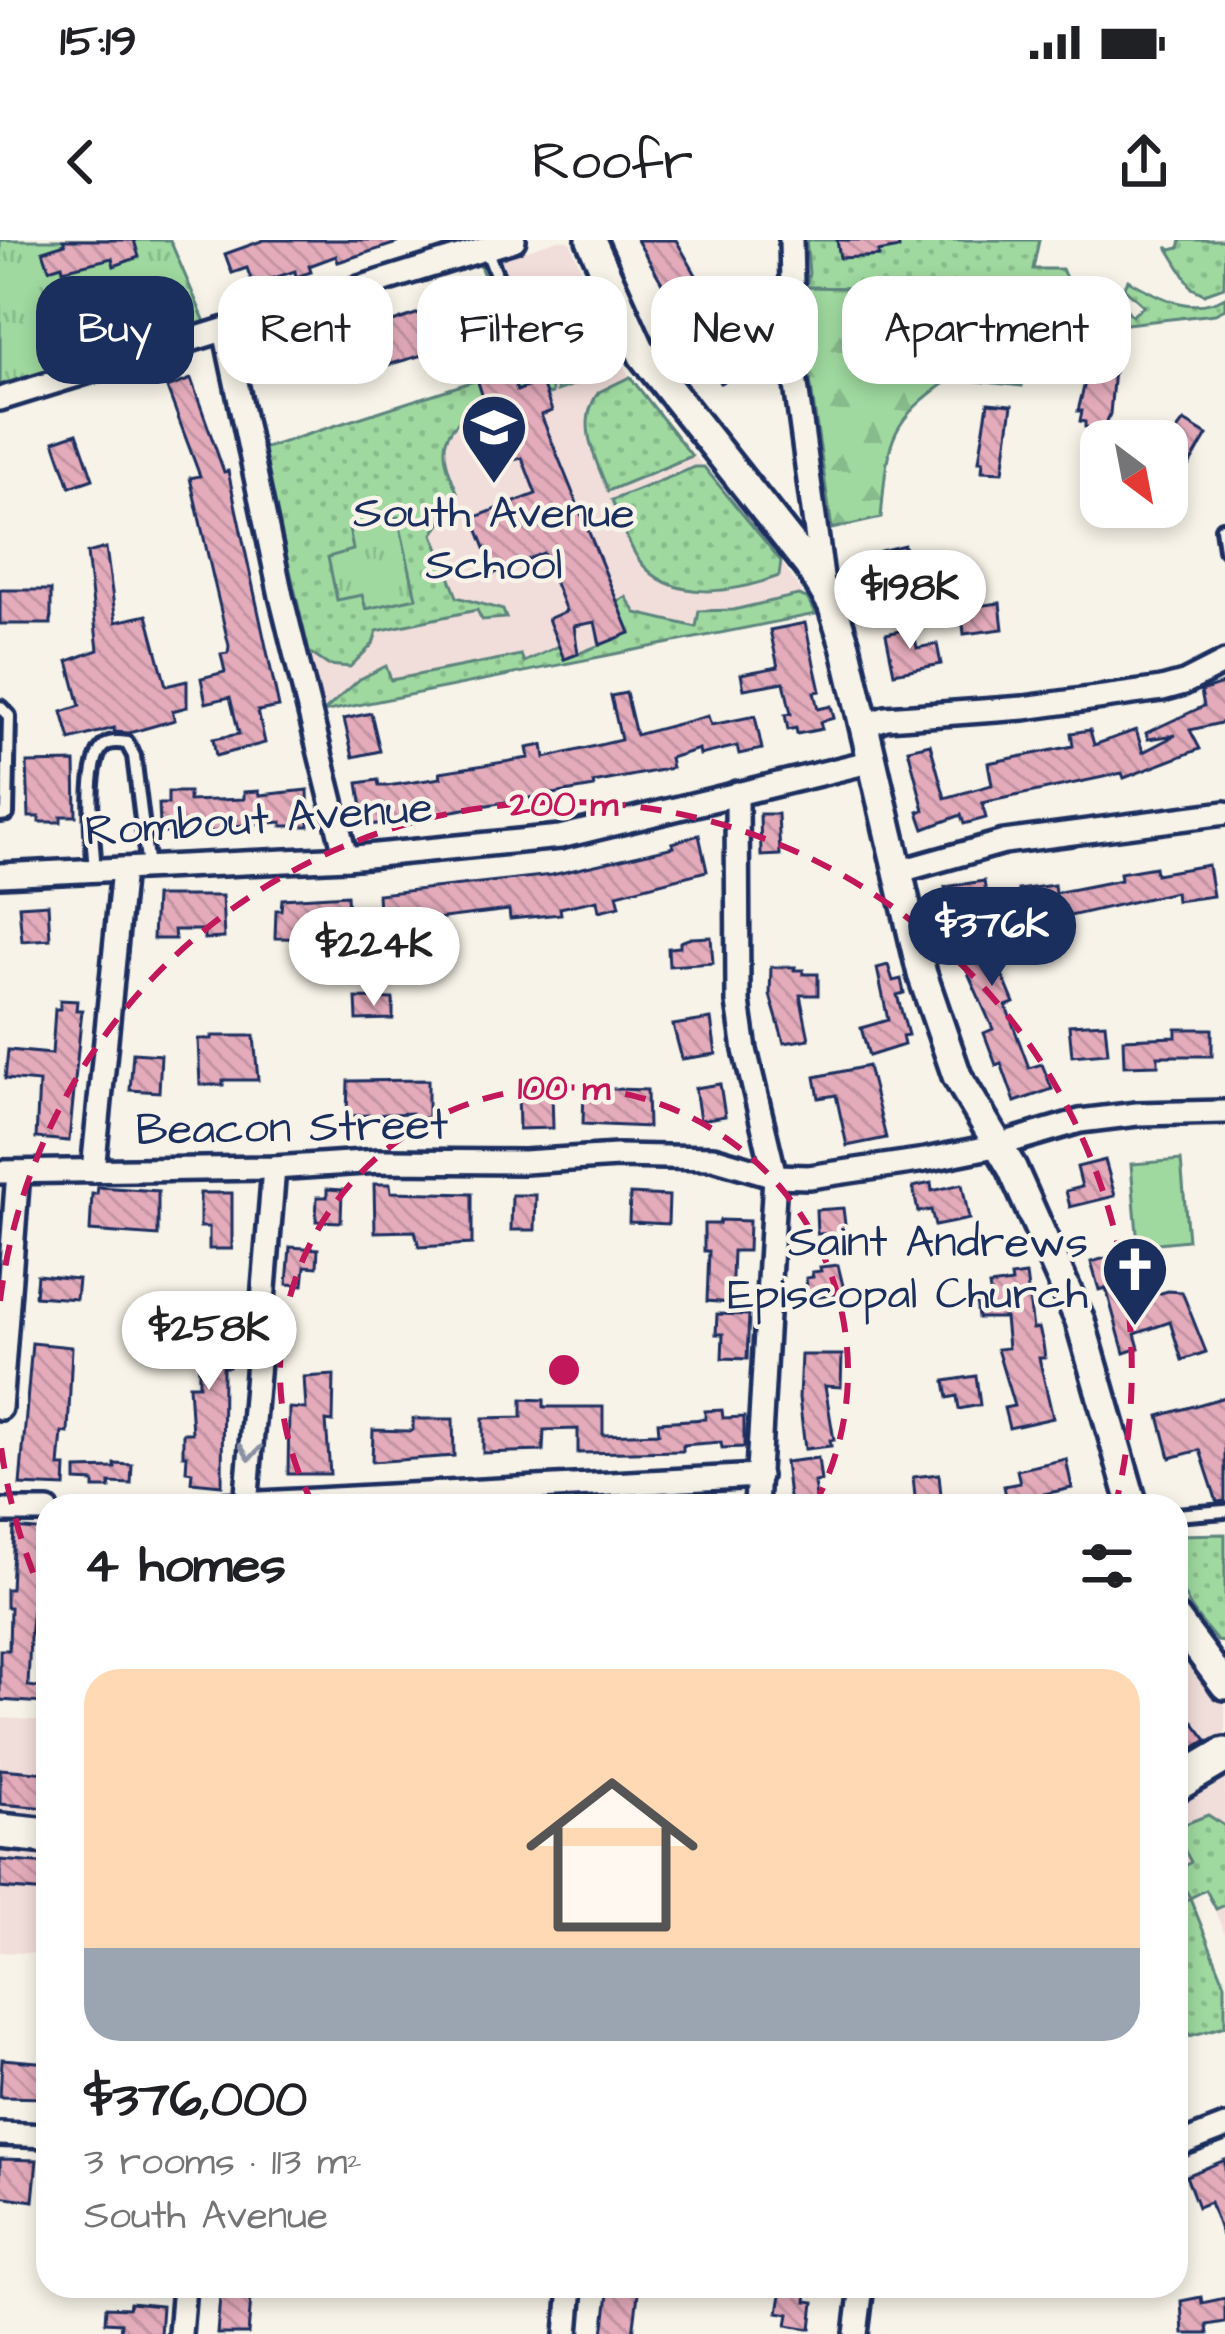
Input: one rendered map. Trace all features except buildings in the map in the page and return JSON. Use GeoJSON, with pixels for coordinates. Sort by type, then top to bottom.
{"type":"FeatureCollection","features":[{"type":"Feature","properties":{"kind":"main road"},"geometry":{"type":"LineString","coordinates":[[1188,1777],[1225,1755]]}},
{"type":"Feature","properties":{"kind":"main road"},"geometry":{"type":"LineString","coordinates":[[0,1831],[36,1835]]}},
{"type":"Feature","properties":{"kind":"street"},"geometry":{"type":"LineString","coordinates":[[393,278],[514,240]]}},
{"type":"Feature","properties":{"kind":"street"},"geometry":{"type":"LineString","coordinates":[[591,240],[606,276]]}},
{"type":"Feature","properties":{"kind":"street"},"geometry":{"type":"LineString","coordinates":[[791,240],[794,370],[824,590],[845,645],[866,725],[922,974],[957,1076],[1012,1168],[1081,1321],[1130,1494]]}},
{"type":"Feature","properties":{"kind":"street"},"geometry":{"type":"LineString","coordinates":[[627,321],[656,376],[824,590]]}},
{"type":"Feature","properties":{"kind":"street"},"geometry":{"type":"LineString","coordinates":[[0,399],[218,332]]}},
{"type":"Feature","properties":{"kind":"street"},"geometry":{"type":"LineString","coordinates":[[236,384],[281,596],[346,858]]}},
{"type":"Feature","properties":{"kind":"street"},"geometry":{"type":"LineString","coordinates":[[866,725],[886,718],[1024,708],[1162,689],[1225,662]]}},
{"type":"Feature","properties":{"kind":"street","name":"Rombout Avenue"},"geometry":{"type":"LineString","coordinates":[[0,875],[346,858],[560,837],[873,761]]}},
{"type":"Feature","properties":{"kind":"street"},"geometry":{"type":"LineString","coordinates":[[737,793],[738,1002],[775,1175],[757,1494]]}},
{"type":"Feature","properties":{"kind":"street"},"geometry":{"type":"LineString","coordinates":[[897,872],[1004,842],[1225,813]]}},
{"type":"Feature","properties":{"kind":"street"},"geometry":{"type":"LineString","coordinates":[[93,1172],[124,869]]}},
{"type":"Feature","properties":{"kind":"street","name":"Beacon Street"},"geometry":{"type":"LineString","coordinates":[[9,1172],[617,1156],[713,1158],[775,1175],[809,1177],[995,1146],[1080,1121],[1225,1112]]}},
{"type":"Feature","properties":{"kind":"street"},"geometry":{"type":"LineString","coordinates":[[247,1494],[274,1168]]}},
{"type":"Feature","properties":{"kind":"street"},"geometry":{"type":"LineString","coordinates":[[0,1408],[9,1172]]}},
{"type":"Feature","properties":{"kind":"street"},"geometry":{"type":"LineString","coordinates":[[441,1494],[759,1476]]}},
{"type":"Feature","properties":{"kind":"street"},"geometry":{"type":"LineString","coordinates":[[0,1511],[36,1511]]}},
{"type":"Feature","properties":{"kind":"street"},"geometry":{"type":"LineString","coordinates":[[1188,1644],[1225,1685]]}},
{"type":"Feature","properties":{"kind":"street"},"geometry":{"type":"LineString","coordinates":[[1188,2141],[1225,2127]]}},
{"type":"Feature","properties":{"kind":"street"},"geometry":{"type":"LineString","coordinates":[[0,2134],[36,2136]]}},
{"type":"Feature","properties":{"kind":"street"},"geometry":{"type":"LineString","coordinates":[[180,2334],[183,2298]]}},
{"type":"Feature","properties":{"kind":"street"},"geometry":{"type":"LineString","coordinates":[[567,2334],[570,2298]]}},
{"type":"Feature","properties":{"kind":"street"},"geometry":{"type":"LineString","coordinates":[[856,2334],[860,2298]]}},
{"type":"Feature","properties":{"kind":"lane"},"geometry":{"type":"LineString","coordinates":[[486,249],[497,276]]}},
{"type":"Feature","properties":{"kind":"lane"},"geometry":{"type":"LineString","coordinates":[[1222,528],[1225,549]]}},
{"type":"Feature","properties":{"kind":"lane"},"geometry":{"type":"LineString","coordinates":[[0,707],[9,716],[9,736],[7,814],[0,815]]}},
{"type":"Feature","properties":{"kind":"lane"},"geometry":{"type":"LineString","coordinates":[[94,870],[95,762],[102,746],[111,742],[127,743],[134,756],[148,868]]}},
{"type":"Feature","properties":{"kind":"lane"},"geometry":{"type":"LineString","coordinates":[[1188,1514],[1225,1511]]}},
{"type":"Feature","properties":{"kind":"shaded area","name":"South Avenue School"},"geometry":{"type":"Polygon","coordinates":[[[558,240],[570,242],[584,276],[484,276],[480,266],[558,240]]]}},
{"type":"Feature","properties":{"kind":"shaded area","name":"South Avenue School"},"geometry":{"type":"Polygon","coordinates":[[[627,372],[781,561],[816,614],[323,712],[262,449],[465,384],[627,384],[627,372]]]}},
{"type":"Feature","properties":{"kind":"shaded area"},"geometry":{"type":"Polygon","coordinates":[[[1188,1655],[1225,1705],[1225,1934],[1206,1890],[1188,1899],[1188,1655]]]}},
{"type":"Feature","properties":{"kind":"shaded area"},"geometry":{"type":"Polygon","coordinates":[[[0,1718],[36,1720],[36,1954],[0,1952],[0,1718]]]}},
{"type":"Feature","properties":{"kind":"green space"},"geometry":{"type":"Polygon","coordinates":[[[0,240],[170,240],[185,276],[36,276],[36,376],[0,388],[0,240]]]}},
{"type":"Feature","properties":{"kind":"green space"},"geometry":{"type":"Polygon","coordinates":[[[806,240],[837,240],[862,258],[879,256],[877,240],[1039,240],[1033,269],[1062,269],[1065,276],[842,276],[842,288],[818,287],[818,276],[809,273],[806,240]]]}},
{"type":"Feature","properties":{"kind":"green space"},"geometry":{"type":"Polygon","coordinates":[[[1181,240],[1225,240],[1224,287],[1204,294],[1192,288],[1167,247],[1179,248],[1181,240]]]}},
{"type":"Feature","properties":{"kind":"green space"},"geometry":{"type":"Polygon","coordinates":[[[1131,282],[1188,304],[1225,297],[1225,309],[1131,323],[1131,315],[1144,306],[1131,294],[1131,282]]]}},
{"type":"Feature","properties":{"kind":"green space"},"geometry":{"type":"Polygon","coordinates":[[[818,287],[842,288],[842,384],[944,384],[914,408],[894,436],[881,518],[832,529],[811,384],[818,384],[818,287]]]}},
{"type":"Feature","properties":{"kind":"green space"},"geometry":{"type":"Polygon","coordinates":[[[194,296],[205,322],[194,326],[194,296]]]}},
{"type":"Feature","properties":{"kind":"green space"},"geometry":{"type":"Polygon","coordinates":[[[627,378],[692,456],[608,491],[590,441],[589,416],[599,392],[627,384],[627,378]]]}},
{"type":"Feature","properties":{"kind":"green space"},"geometry":{"type":"Polygon","coordinates":[[[465,384],[535,384],[481,406],[455,426],[445,451],[459,497],[433,534],[457,597],[503,610],[506,618],[482,620],[477,610],[377,631],[373,644],[350,667],[328,665],[309,652],[262,449],[465,384]]]}},
{"type":"Feature","properties":{"kind":"green space"},"geometry":{"type":"Polygon","coordinates":[[[704,467],[781,561],[779,576],[724,590],[686,589],[669,584],[639,560],[612,500],[704,467]]]}},
{"type":"Feature","properties":{"kind":"green space"},"geometry":{"type":"Polygon","coordinates":[[[398,517],[416,598],[366,609],[362,595],[337,600],[328,557],[353,550],[349,527],[398,517]]]}},
{"type":"Feature","properties":{"kind":"green space"},"geometry":{"type":"Polygon","coordinates":[[[798,595],[807,598],[816,614],[323,712],[360,679],[386,666],[391,680],[521,655],[524,662],[559,646],[565,659],[630,633],[617,601],[626,597],[636,613],[696,627],[699,611],[733,610],[798,595]]]}},
{"type":"Feature","properties":{"kind":"green space"},"geometry":{"type":"Polygon","coordinates":[[[1181,1160],[1188,1240],[1138,1245],[1131,1164],[1181,1160]]]}},
{"type":"Feature","properties":{"kind":"green space"},"geometry":{"type":"Polygon","coordinates":[[[1225,1534],[1225,1642],[1217,1641],[1188,1601],[1188,1535],[1225,1534]]]}},
{"type":"Feature","properties":{"kind":"green space"},"geometry":{"type":"Polygon","coordinates":[[[1208,1815],[1225,1826],[1225,1905],[1216,1909],[1206,1890],[1190,1898],[1188,1823],[1208,1815]]]}},
{"type":"Feature","properties":{"kind":"green space"},"geometry":{"type":"Polygon","coordinates":[[[1188,1899],[1225,1984],[1225,2026],[1190,2036],[1188,2031],[1188,1899]]]}},
{"type":"Feature","properties":{"kind":"place","name":"South Avenue School"},"geometry":{"type":"Point","coordinates":[494,486]}},
{"type":"Feature","properties":{"kind":"place","name":"Saint Andrews Episcopal Church"},"geometry":{"type":"Point","coordinates":[1135,1328]}}]}
